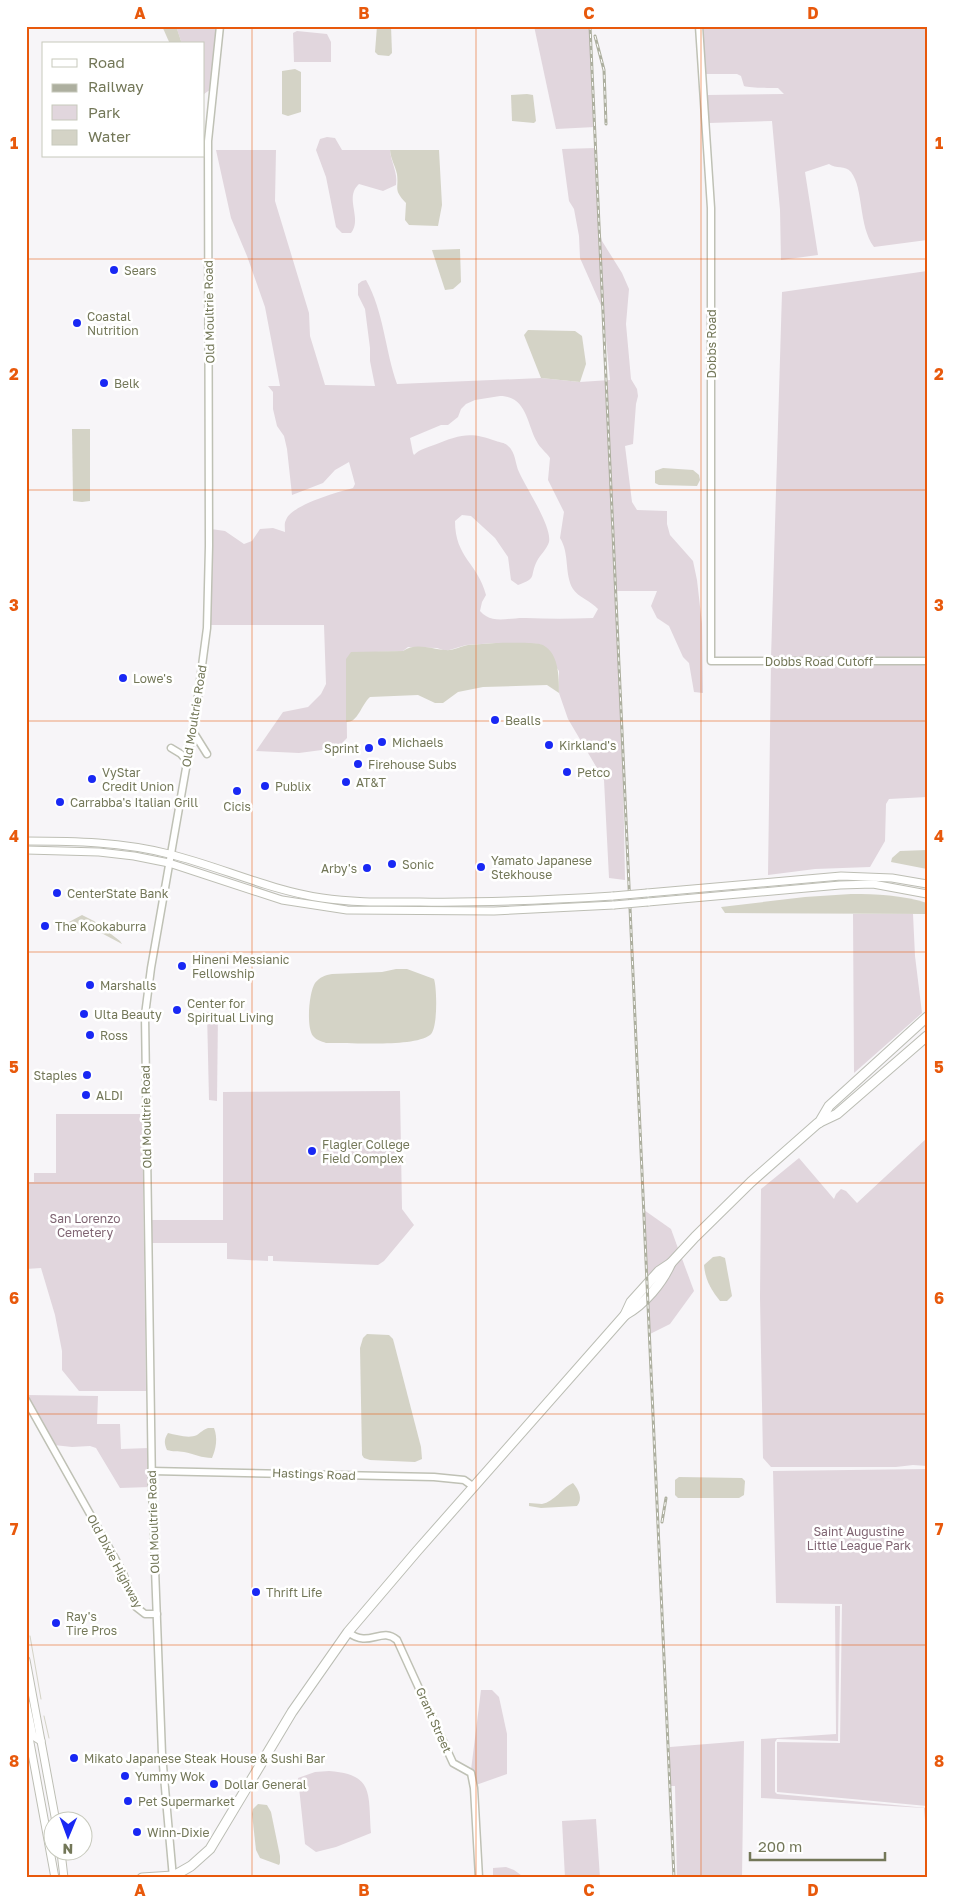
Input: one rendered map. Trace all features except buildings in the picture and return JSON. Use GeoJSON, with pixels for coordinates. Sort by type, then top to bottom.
{"type":"FeatureCollection","features":[{"type":"Feature","properties":{"kind":"highway"},"geometry":{"type":"LineString","coordinates":[[142,1878],[159,1875],[172,1877],[191,1866],[210,1849],[292,1712],[348,1632],[625,1315],[631,1302],[659,1271],[671,1263],[751,1182],[818,1123],[829,1106],[927,1017]]}},
{"type":"Feature","properties":{"kind":"highway"},"geometry":{"type":"LineString","coordinates":[[818,1123],[837,1114],[927,1036]]}},
{"type":"Feature","properties":{"kind":"main road","name":"Old Moultrie Road"},"geometry":{"type":"LineString","coordinates":[[157,1614],[152,1471],[145,1014],[149,977],[203,659],[208,601],[208,141],[220,26]]}},
{"type":"Feature","properties":{"kind":"main road","name":"Dobbs Road"},"geometry":{"type":"LineString","coordinates":[[699,26],[711,199],[711,661]]}},
{"type":"Feature","properties":{"kind":"main road","name":"Dobbs Road Cutoff"},"geometry":{"type":"LineString","coordinates":[[711,661],[927,661]]}},
{"type":"Feature","properties":{"kind":"main road"},"geometry":{"type":"LineString","coordinates":[[192,730],[207,754]]}},
{"type":"Feature","properties":{"kind":"main road"},"geometry":{"type":"LineString","coordinates":[[171,748],[187,760]]}},
{"type":"Feature","properties":{"kind":"main road"},"geometry":{"type":"LineString","coordinates":[[26,841],[64,841],[125,845],[171,854],[258,883],[305,895],[360,902],[519,902],[613,896],[833,876],[874,876],[927,884]]}},
{"type":"Feature","properties":{"kind":"main road"},"geometry":{"type":"LineString","coordinates":[[64,841],[64,851]]}},
{"type":"Feature","properties":{"kind":"main road"},"geometry":{"type":"LineString","coordinates":[[26,850],[118,854],[169,863],[282,900],[347,910],[397,912],[514,911],[614,905],[835,885],[873,884],[927,894]]}},
{"type":"Feature","properties":{"kind":"main road"},"geometry":{"type":"LineString","coordinates":[[835,885],[838,881],[871,880],[874,876]]}},
{"type":"Feature","properties":{"kind":"main road"},"geometry":{"type":"LineString","coordinates":[[282,900],[305,895]]}},
{"type":"Feature","properties":{"kind":"main road","name":"Old Dixie Highway"},"geometry":{"type":"LineString","coordinates":[[26,1400],[122,1571],[136,1608],[145,1614],[157,1614],[162,1754],[172,1877]]}},
{"type":"Feature","properties":{"kind":"main road","name":"Hastings Road"},"geometry":{"type":"LineString","coordinates":[[152,1471],[434,1477],[464,1480],[474,1487]]}},
{"type":"Feature","properties":{"kind":"main road","name":"Grant Street"},"geometry":{"type":"LineString","coordinates":[[348,1632],[361,1640],[386,1634],[395,1638],[400,1644],[453,1763],[471,1773],[474,1788],[479,1878]]}},
{"type":"Feature","properties":{"kind":"main road"},"geometry":{"type":"LineString","coordinates":[[26,1660],[54,1812]]}},
{"type":"Feature","properties":{"kind":"main road"},"geometry":{"type":"LineString","coordinates":[[26,1703],[33,1736],[41,1741]]}},
{"type":"Feature","properties":{"kind":"main road"},"geometry":{"type":"LineString","coordinates":[[26,1721],[55,1878]]}},
{"type":"Feature","properties":{"kind":"main road"},"geometry":{"type":"LineString","coordinates":[[30,1739],[40,1751],[48,1797],[53,1809]]}},
{"type":"Feature","properties":{"kind":"main road"},"geometry":{"type":"LineString","coordinates":[[35,1768],[42,1787],[46,1807],[53,1809]]}},
{"type":"Feature","properties":{"kind":"main road"},"geometry":{"type":"LineString","coordinates":[[62,1862],[64,1878]]}},
{"type":"Feature","properties":{"kind":"green space"},"geometry":{"type":"Polygon","coordinates":[[[176,26],[218,26],[211,89],[205,93],[205,42],[181,42],[176,26]]]}},
{"type":"Feature","properties":{"kind":"green space"},"geometry":{"type":"Polygon","coordinates":[[[534,26],[590,26],[595,127],[556,129],[534,26]]]}},
{"type":"Feature","properties":{"kind":"green space"},"geometry":{"type":"Polygon","coordinates":[[[702,26],[927,26],[927,240],[874,247],[865,228],[855,179],[849,170],[829,164],[805,172],[818,255],[781,260],[780,210],[772,121],[709,123],[707,95],[784,94],[778,88],[744,86],[741,76],[737,74],[705,74],[702,26]]]}},
{"type":"Feature","properties":{"kind":"green space"},"geometry":{"type":"Polygon","coordinates":[[[297,31],[327,34],[331,42],[331,62],[294,62],[293,33],[297,31]]]}},
{"type":"Feature","properties":{"kind":"green space"},"geometry":{"type":"Polygon","coordinates":[[[327,137],[335,138],[342,150],[390,150],[396,176],[396,185],[383,191],[359,184],[354,190],[353,196],[355,223],[351,233],[342,233],[336,227],[326,177],[316,150],[320,139],[327,137]]]}},
{"type":"Feature","properties":{"kind":"green space"},"geometry":{"type":"Polygon","coordinates":[[[596,148],[599,229],[602,241],[622,273],[629,289],[626,324],[631,379],[637,389],[638,396],[633,444],[625,446],[632,502],[637,510],[667,511],[667,524],[670,535],[693,561],[702,624],[703,693],[694,692],[689,663],[683,657],[669,626],[657,618],[651,606],[657,591],[615,591],[623,773],[625,880],[609,878],[604,780],[568,719],[559,693],[559,671],[540,644],[496,643],[466,645],[446,651],[437,648],[408,647],[403,651],[375,652],[346,659],[347,738],[337,748],[299,753],[256,751],[283,712],[308,707],[321,694],[326,684],[324,625],[209,625],[211,529],[225,531],[244,544],[252,541],[260,529],[273,528],[285,532],[285,521],[296,509],[305,504],[353,488],[355,484],[349,462],[335,470],[323,483],[292,495],[287,449],[284,436],[277,426],[273,409],[273,392],[268,386],[280,386],[265,307],[231,218],[216,150],[276,150],[275,201],[309,313],[310,336],[325,385],[375,386],[370,361],[365,309],[358,295],[358,284],[366,280],[381,318],[397,384],[541,378],[580,382],[610,380],[603,310],[580,258],[579,236],[574,209],[569,201],[562,149],[596,148]],[[500,396],[475,400],[466,404],[461,409],[458,417],[448,425],[441,425],[410,438],[413,453],[414,455],[419,451],[451,439],[472,435],[505,444],[512,451],[519,472],[543,517],[549,535],[549,542],[537,561],[531,579],[518,585],[511,580],[508,557],[495,538],[471,516],[462,515],[455,521],[459,544],[478,575],[486,595],[480,611],[485,616],[495,619],[593,618],[598,609],[575,592],[570,583],[565,551],[560,538],[564,512],[548,480],[550,458],[537,442],[521,406],[509,397],[500,396]]]}},
{"type":"Feature","properties":{"kind":"green space"},"geometry":{"type":"Polygon","coordinates":[[[927,271],[927,658],[771,658],[782,292],[927,271]]]}},
{"type":"Feature","properties":{"kind":"green space"},"geometry":{"type":"Polygon","coordinates":[[[771,663],[927,664],[927,797],[889,799],[886,804],[885,841],[870,867],[815,869],[768,875],[771,663]]]}},
{"type":"Feature","properties":{"kind":"green space"},"geometry":{"type":"Polygon","coordinates":[[[853,914],[913,914],[915,956],[922,1013],[854,1073],[853,914]]]}},
{"type":"Feature","properties":{"kind":"green space"},"geometry":{"type":"Polygon","coordinates":[[[207,1012],[218,1012],[217,1101],[209,1100],[207,1012]]]}},
{"type":"Feature","properties":{"kind":"green space","name":"Flagler College Field Complex"},"geometry":{"type":"Polygon","coordinates":[[[400,1091],[402,1209],[414,1225],[384,1261],[378,1265],[273,1261],[273,1256],[268,1256],[268,1261],[227,1259],[227,1243],[148,1243],[147,1220],[223,1220],[223,1092],[400,1091]]]}},
{"type":"Feature","properties":{"kind":"green space","name":"San Lorenzo Cemetery"},"geometry":{"type":"Polygon","coordinates":[[[56,1114],[142,1114],[146,1391],[79,1391],[62,1370],[62,1351],[55,1315],[41,1268],[26,1269],[26,1182],[34,1182],[34,1173],[56,1173],[56,1114]]]}},
{"type":"Feature","properties":{"kind":"green space"},"geometry":{"type":"Polygon","coordinates":[[[927,1138],[927,1466],[771,1467],[763,1458],[760,1298],[761,1189],[799,1158],[834,1199],[841,1189],[846,1191],[857,1203],[927,1138]]]}},
{"type":"Feature","properties":{"kind":"green space"},"geometry":{"type":"Polygon","coordinates":[[[644,1210],[671,1229],[679,1251],[647,1281],[644,1210]]]}},
{"type":"Feature","properties":{"kind":"green space"},"geometry":{"type":"Polygon","coordinates":[[[681,1256],[694,1291],[670,1324],[650,1334],[648,1299],[681,1256]]]}},
{"type":"Feature","properties":{"kind":"green space"},"geometry":{"type":"Polygon","coordinates":[[[26,1395],[98,1396],[97,1424],[120,1424],[121,1449],[149,1448],[150,1487],[120,1488],[96,1448],[90,1446],[54,1445],[26,1395]]]}},
{"type":"Feature","properties":{"kind":"green space","name":"Saint Augustine Little League Park"},"geometry":{"type":"Polygon","coordinates":[[[927,1469],[927,1806],[777,1792],[777,1742],[840,1743],[842,1604],[776,1603],[773,1471],[927,1469]]]}},
{"type":"Feature","properties":{"kind":"green space"},"geometry":{"type":"Polygon","coordinates":[[[835,1606],[840,1606],[838,1741],[777,1739],[775,1742],[775,1792],[777,1794],[927,1808],[927,1843],[924,1808],[761,1798],[761,1739],[836,1734],[835,1606]]]}},
{"type":"Feature","properties":{"kind":"green space"},"geometry":{"type":"Polygon","coordinates":[[[481,1690],[492,1690],[499,1697],[507,1734],[507,1774],[476,1785],[471,1770],[481,1690]]]}},
{"type":"Feature","properties":{"kind":"green space"},"geometry":{"type":"Polygon","coordinates":[[[744,1741],[742,1878],[677,1878],[675,1786],[669,1786],[670,1747],[744,1741]]]}},
{"type":"Feature","properties":{"kind":"green space"},"geometry":{"type":"Polygon","coordinates":[[[315,1772],[344,1773],[362,1782],[369,1797],[371,1833],[336,1847],[316,1852],[305,1844],[298,1778],[315,1772]]]}},
{"type":"Feature","properties":{"kind":"green space"},"geometry":{"type":"Polygon","coordinates":[[[596,1819],[600,1878],[565,1878],[562,1821],[596,1819]]]}},
{"type":"Feature","properties":{"kind":"green space"},"geometry":{"type":"Polygon","coordinates":[[[506,1867],[525,1878],[493,1878],[493,1868],[506,1867]]]}},
{"type":"Feature","properties":{"kind":"water"},"geometry":{"type":"Polygon","coordinates":[[[162,26],[176,26],[181,42],[169,42],[162,26]]]}},
{"type":"Feature","properties":{"kind":"water"},"geometry":{"type":"Polygon","coordinates":[[[377,26],[391,26],[392,53],[389,56],[378,55],[375,52],[377,26]]]}},
{"type":"Feature","properties":{"kind":"water"},"geometry":{"type":"Polygon","coordinates":[[[295,69],[301,72],[301,112],[288,116],[282,114],[282,71],[295,69]]]}},
{"type":"Feature","properties":{"kind":"water"},"geometry":{"type":"Polygon","coordinates":[[[511,95],[533,95],[536,121],[534,123],[512,121],[511,95]]]}},
{"type":"Feature","properties":{"kind":"water"},"geometry":{"type":"Polygon","coordinates":[[[390,150],[439,150],[442,205],[438,226],[409,225],[405,220],[406,203],[397,189],[397,174],[390,150]]]}},
{"type":"Feature","properties":{"kind":"water"},"geometry":{"type":"Polygon","coordinates":[[[460,249],[461,282],[453,289],[445,290],[432,250],[460,249]]]}},
{"type":"Feature","properties":{"kind":"water"},"geometry":{"type":"Polygon","coordinates":[[[528,330],[575,331],[582,336],[586,364],[580,382],[541,378],[524,335],[528,330]]]}},
{"type":"Feature","properties":{"kind":"water"},"geometry":{"type":"Polygon","coordinates":[[[72,429],[90,429],[90,501],[73,501],[72,429]]]}},
{"type":"Feature","properties":{"kind":"water"},"geometry":{"type":"Polygon","coordinates":[[[663,468],[693,470],[699,475],[700,480],[697,486],[659,485],[655,483],[655,471],[663,468]]]}},
{"type":"Feature","properties":{"kind":"water"},"geometry":{"type":"Polygon","coordinates":[[[536,643],[546,647],[551,652],[557,665],[559,693],[547,685],[483,687],[458,692],[443,703],[435,703],[418,695],[370,697],[354,720],[346,722],[346,659],[351,652],[403,651],[418,646],[448,650],[468,645],[536,643]]]}},
{"type":"Feature","properties":{"kind":"water"},"geometry":{"type":"Polygon","coordinates":[[[927,850],[927,869],[891,862],[892,858],[900,851],[927,850]]]}},
{"type":"Feature","properties":{"kind":"water"},"geometry":{"type":"Polygon","coordinates":[[[870,894],[918,900],[927,903],[927,914],[725,913],[721,907],[805,897],[870,894]]]}},
{"type":"Feature","properties":{"kind":"water"},"geometry":{"type":"Polygon","coordinates":[[[82,915],[94,921],[122,944],[90,927],[69,924],[69,922],[82,915]]]}},
{"type":"Feature","properties":{"kind":"water"},"geometry":{"type":"Polygon","coordinates":[[[407,969],[434,979],[436,1017],[433,1032],[430,1035],[410,1042],[380,1044],[326,1043],[313,1036],[309,1018],[310,1001],[313,987],[319,979],[332,974],[382,972],[407,969]]]}},
{"type":"Feature","properties":{"kind":"water"},"geometry":{"type":"Polygon","coordinates":[[[720,1256],[725,1258],[732,1296],[727,1301],[720,1301],[717,1297],[709,1284],[704,1265],[713,1257],[720,1256]]]}},
{"type":"Feature","properties":{"kind":"water"},"geometry":{"type":"Polygon","coordinates":[[[367,1334],[389,1335],[393,1339],[421,1447],[422,1459],[415,1462],[370,1460],[362,1455],[360,1348],[363,1338],[367,1334]]]}},
{"type":"Feature","properties":{"kind":"water"},"geometry":{"type":"Polygon","coordinates":[[[208,1428],[214,1428],[216,1436],[212,1458],[167,1450],[165,1441],[168,1433],[190,1437],[208,1428]]]}},
{"type":"Feature","properties":{"kind":"water"},"geometry":{"type":"Polygon","coordinates":[[[679,1477],[742,1478],[745,1481],[744,1495],[739,1498],[678,1498],[675,1495],[675,1480],[679,1477]]]}},
{"type":"Feature","properties":{"kind":"water"},"geometry":{"type":"Polygon","coordinates":[[[573,1483],[580,1494],[577,1506],[541,1508],[529,1506],[529,1503],[546,1503],[573,1483]]]}},
{"type":"Feature","properties":{"kind":"water"},"geometry":{"type":"Polygon","coordinates":[[[258,1804],[267,1805],[271,1812],[280,1856],[279,1865],[260,1858],[256,1850],[252,1814],[253,1809],[258,1804]]]}},
{"type":"Feature","properties":{"kind":"waterway"},"geometry":{"type":"LineString","coordinates":[[26,1618],[27,1622]]}},
{"type":"Feature","properties":{"kind":"waterway"},"geometry":{"type":"LineString","coordinates":[[30,1636],[41,1699]]}},
{"type":"Feature","properties":{"kind":"waterway"},"geometry":{"type":"LineString","coordinates":[[44,1716],[49,1738]]}},
{"type":"Feature","properties":{"kind":"railway"},"geometry":{"type":"LineString","coordinates":[[590,26],[674,1878]]}},
{"type":"Feature","properties":{"kind":"railway"},"geometry":{"type":"LineString","coordinates":[[595,36],[604,70],[606,124]]}},
{"type":"Feature","properties":{"kind":"railway"},"geometry":{"type":"LineString","coordinates":[[662,1522],[666,1498]]}},
{"type":"Feature","properties":{"kind":"place","name":"Sears"},"geometry":{"type":"Point","coordinates":[114,270]}},
{"type":"Feature","properties":{"kind":"place","name":"Coastal Nutrition"},"geometry":{"type":"Point","coordinates":[77,323]}},
{"type":"Feature","properties":{"kind":"place","name":"Belk"},"geometry":{"type":"Point","coordinates":[104,383]}},
{"type":"Feature","properties":{"kind":"place","name":"Lowe's"},"geometry":{"type":"Point","coordinates":[123,678]}},
{"type":"Feature","properties":{"kind":"place","name":"Bealls"},"geometry":{"type":"Point","coordinates":[495,720]}},
{"type":"Feature","properties":{"kind":"place","name":"Michaels"},"geometry":{"type":"Point","coordinates":[382,742]}},
{"type":"Feature","properties":{"kind":"place","name":"Kirkland's"},"geometry":{"type":"Point","coordinates":[549,745]}},
{"type":"Feature","properties":{"kind":"place","name":"Sprint"},"geometry":{"type":"Point","coordinates":[369,748]}},
{"type":"Feature","properties":{"kind":"place","name":"Firehouse Subs"},"geometry":{"type":"Point","coordinates":[358,764]}},
{"type":"Feature","properties":{"kind":"place","name":"Petco"},"geometry":{"type":"Point","coordinates":[567,772]}},
{"type":"Feature","properties":{"kind":"place","name":"VyStar Credit Union"},"geometry":{"type":"Point","coordinates":[92,779]}},
{"type":"Feature","properties":{"kind":"place","name":"AT&T"},"geometry":{"type":"Point","coordinates":[346,782]}},
{"type":"Feature","properties":{"kind":"place","name":"Publix"},"geometry":{"type":"Point","coordinates":[265,786]}},
{"type":"Feature","properties":{"kind":"place","name":"Cicis"},"geometry":{"type":"Point","coordinates":[237,791]}},
{"type":"Feature","properties":{"kind":"place","name":"Carrabba's Italian Grill"},"geometry":{"type":"Point","coordinates":[60,802]}},
{"type":"Feature","properties":{"kind":"place","name":"Sonic"},"geometry":{"type":"Point","coordinates":[392,864]}},
{"type":"Feature","properties":{"kind":"place","name":"Yamato Japanese Stekhouse"},"geometry":{"type":"Point","coordinates":[481,867]}},
{"type":"Feature","properties":{"kind":"place","name":"Arby's"},"geometry":{"type":"Point","coordinates":[367,868]}},
{"type":"Feature","properties":{"kind":"place","name":"CenterState Bank"},"geometry":{"type":"Point","coordinates":[57,893]}},
{"type":"Feature","properties":{"kind":"place","name":"The Kookaburra"},"geometry":{"type":"Point","coordinates":[45,926]}},
{"type":"Feature","properties":{"kind":"place","name":"Hineni Messianic Fellowship"},"geometry":{"type":"Point","coordinates":[182,966]}},
{"type":"Feature","properties":{"kind":"place","name":"Marshalls"},"geometry":{"type":"Point","coordinates":[90,985]}},
{"type":"Feature","properties":{"kind":"place","name":"Center for Spiritual Living"},"geometry":{"type":"Point","coordinates":[177,1010]}},
{"type":"Feature","properties":{"kind":"place","name":"Ulta Beauty"},"geometry":{"type":"Point","coordinates":[84,1014]}},
{"type":"Feature","properties":{"kind":"place","name":"Ross"},"geometry":{"type":"Point","coordinates":[90,1035]}},
{"type":"Feature","properties":{"kind":"place","name":"Staples"},"geometry":{"type":"Point","coordinates":[87,1075]}},
{"type":"Feature","properties":{"kind":"place","name":"ALDI"},"geometry":{"type":"Point","coordinates":[86,1095]}},
{"type":"Feature","properties":{"kind":"place","name":"Flagler College Field Complex"},"geometry":{"type":"Point","coordinates":[312,1151]}},
{"type":"Feature","properties":{"kind":"place","name":"Thrift Life"},"geometry":{"type":"Point","coordinates":[256,1592]}},
{"type":"Feature","properties":{"kind":"place","name":"Ray's Tire Pros"},"geometry":{"type":"Point","coordinates":[56,1623]}},
{"type":"Feature","properties":{"kind":"place","name":"Mikato Japanese Steak House & Sushi Bar"},"geometry":{"type":"Point","coordinates":[74,1758]}},
{"type":"Feature","properties":{"kind":"place","name":"Yummy Wok"},"geometry":{"type":"Point","coordinates":[125,1776]}},
{"type":"Feature","properties":{"kind":"place","name":"Dollar General"},"geometry":{"type":"Point","coordinates":[214,1784]}},
{"type":"Feature","properties":{"kind":"place","name":"Pet Supermarket"},"geometry":{"type":"Point","coordinates":[128,1801]}},
{"type":"Feature","properties":{"kind":"place","name":"Winn-Dixie"},"geometry":{"type":"Point","coordinates":[137,1832]}}]}
